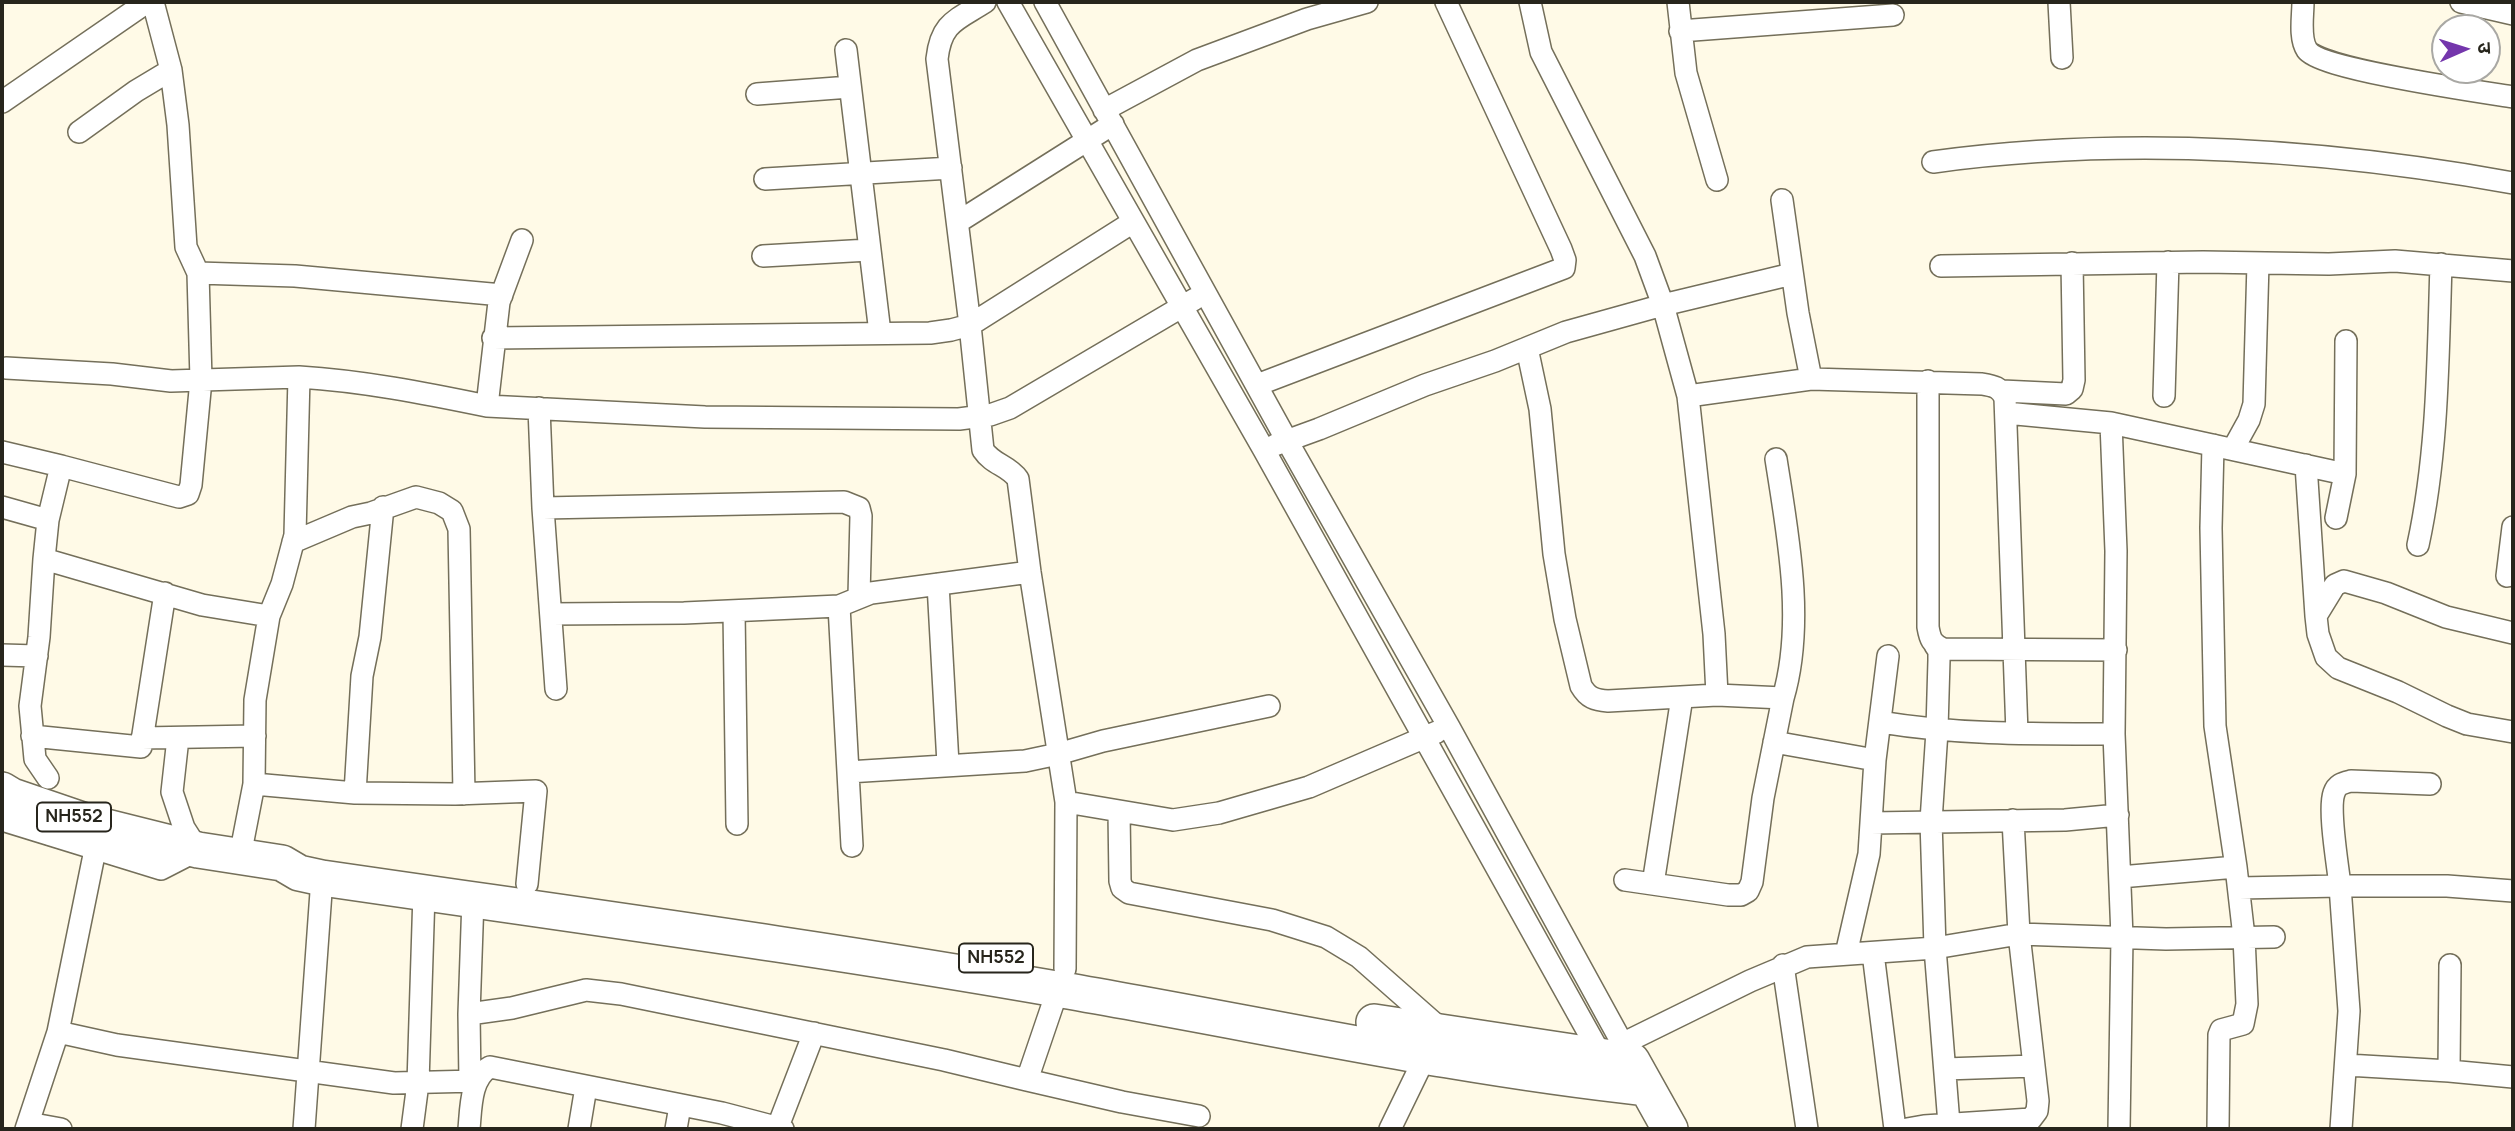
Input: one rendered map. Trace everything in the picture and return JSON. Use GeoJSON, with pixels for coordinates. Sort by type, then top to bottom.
{"type":"FeatureCollection","features":[{"type":"Feature","properties":{"kind":"highway","name":"NH552"},"geometry":{"type":"LineString","coordinates":[[2,790],[12,796],[94,824],[198,850],[282,863],[299,873],[322,878],[1061,979]]}},
{"type":"Feature","properties":{"kind":"highway","name":"NH552"},"geometry":{"type":"LineString","coordinates":[[282,863],[301,856],[527,884],[1436,1045],[1624,1067]]}},
{"type":"Feature","properties":{"kind":"highway"},"geometry":{"type":"LineString","coordinates":[[1624,1067],[1643,1129]]}},
{"type":"Feature","properties":{"kind":"highway"},"geometry":{"type":"LineString","coordinates":[[1624,1067],[1670,1129]]}},
{"type":"Feature","properties":{"kind":"street"},"geometry":{"type":"LineString","coordinates":[[2,102],[147,2]]}},
{"type":"Feature","properties":{"kind":"street"},"geometry":{"type":"LineString","coordinates":[[2,453],[179,497],[188,494],[201,380],[198,273],[186,247],[178,125],[171,70],[153,2]]}},
{"type":"Feature","properties":{"kind":"street"},"geometry":{"type":"LineString","coordinates":[[985,2],[948,25],[939,39],[937,58],[983,450],[989,459],[1012,470],[1018,479],[1066,802],[1061,979],[1027,1080]]}},
{"type":"Feature","properties":{"kind":"street"},"geometry":{"type":"LineString","coordinates":[[1008,2],[1264,450],[1424,738],[1624,1067]]}},
{"type":"Feature","properties":{"kind":"street"},"geometry":{"type":"LineString","coordinates":[[1045,2],[1286,439],[1449,727],[1624,1067]]}},
{"type":"Feature","properties":{"kind":"street"},"geometry":{"type":"LineString","coordinates":[[958,222],[1086,141],[1109,117],[1196,60],[1307,19],[1367,2]]}},
{"type":"Feature","properties":{"kind":"street"},"geometry":{"type":"LineString","coordinates":[[1257,385],[1564,268],[1565,260],[1561,249],[1446,2]]}},
{"type":"Feature","properties":{"kind":"street"},"geometry":{"type":"LineString","coordinates":[[1530,2],[1541,52],[1645,256],[1663,305],[1688,396],[1714,634],[1717,695]]}},
{"type":"Feature","properties":{"kind":"street"},"geometry":{"type":"LineString","coordinates":[[1678,2],[1686,73],[1717,180]]}},
{"type":"Feature","properties":{"kind":"street"},"geometry":{"type":"LineString","coordinates":[[2059,2],[2062,58]]}},
{"type":"Feature","properties":{"kind":"street"},"geometry":{"type":"LineString","coordinates":[[2303,2],[2305,48],[2321,59],[2382,74],[2513,97]]}},
{"type":"Feature","properties":{"kind":"street"},"geometry":{"type":"LineString","coordinates":[[2461,2],[2506,10]]}},
{"type":"Feature","properties":{"kind":"street"},"geometry":{"type":"LineString","coordinates":[[1680,31],[1894,15]]}},
{"type":"Feature","properties":{"kind":"street"},"geometry":{"type":"LineString","coordinates":[[846,50],[880,333]]}},
{"type":"Feature","properties":{"kind":"street"},"geometry":{"type":"LineString","coordinates":[[79,132],[136,91],[171,70]]}},
{"type":"Feature","properties":{"kind":"street"},"geometry":{"type":"LineString","coordinates":[[757,94],[850,87]]}},
{"type":"Feature","properties":{"kind":"street"},"geometry":{"type":"LineString","coordinates":[[1933,162],[2035,151],[2279,153],[2437,170],[2513,183]]}},
{"type":"Feature","properties":{"kind":"street"},"geometry":{"type":"LineString","coordinates":[[765,179],[951,167]]}},
{"type":"Feature","properties":{"kind":"street"},"geometry":{"type":"LineString","coordinates":[[1782,200],[1811,379]]}},
{"type":"Feature","properties":{"kind":"street"},"geometry":{"type":"LineString","coordinates":[[493,338],[930,333],[951,330],[970,325],[1133,222]]}},
{"type":"Feature","properties":{"kind":"street"},"geometry":{"type":"LineString","coordinates":[[486,406],[493,338],[502,295],[522,240]]}},
{"type":"Feature","properties":{"kind":"street"},"geometry":{"type":"LineString","coordinates":[[763,256],[869,250]]}},
{"type":"Feature","properties":{"kind":"street"},"geometry":{"type":"LineString","coordinates":[[1941,266],[2395,261],[2513,271]]}},
{"type":"Feature","properties":{"kind":"street"},"geometry":{"type":"LineString","coordinates":[[2164,396],[2168,262]]}},
{"type":"Feature","properties":{"kind":"street"},"geometry":{"type":"LineString","coordinates":[[2002,391],[2066,394],[2072,388],[2072,263]]}},
{"type":"Feature","properties":{"kind":"street"},"geometry":{"type":"LineString","coordinates":[[2218,1129],[2219,1035],[2221,1030],[2227,1027],[2243,1024],[2246,1018],[2244,937],[2238,877],[2214,726],[2211,540],[2223,447],[2249,420],[2254,404],[2258,263]]}},
{"type":"Feature","properties":{"kind":"street"},"geometry":{"type":"LineString","coordinates":[[2418,545],[2433,455],[2441,264]]}},
{"type":"Feature","properties":{"kind":"street"},"geometry":{"type":"LineString","coordinates":[[198,273],[295,276],[502,295]]}},
{"type":"Feature","properties":{"kind":"street"},"geometry":{"type":"LineString","coordinates":[[1264,450],[1286,439],[1319,429],[1425,385],[1566,332],[1792,274]]}},
{"type":"Feature","properties":{"kind":"street"},"geometry":{"type":"LineString","coordinates":[[6,368],[112,374],[171,381],[299,377],[329,379],[406,389],[486,406],[705,417],[959,419],[1010,408],[1206,293]]}},
{"type":"Feature","properties":{"kind":"street"},"geometry":{"type":"LineString","coordinates":[[2336,518],[2345,474],[2346,341]]}},
{"type":"Feature","properties":{"kind":"street"},"geometry":{"type":"LineString","coordinates":[[1527,348],[1540,409],[1554,554],[1565,619],[1581,686],[1586,695],[1595,700],[1608,701],[1717,695],[1783,698]]}},
{"type":"Feature","properties":{"kind":"street"},"geometry":{"type":"LineString","coordinates":[[240,856],[254,784],[256,700],[269,616],[282,584],[295,535],[299,377]]}},
{"type":"Feature","properties":{"kind":"street"},"geometry":{"type":"LineString","coordinates":[[1688,396],[1811,379],[1982,384],[1995,386],[2002,391],[2006,412],[2017,733]]}},
{"type":"Feature","properties":{"kind":"street"},"geometry":{"type":"LineString","coordinates":[[1928,381],[1928,627],[1931,640],[1939,651],[1931,821],[1934,948],[1949,1124]]}},
{"type":"Feature","properties":{"kind":"street"},"geometry":{"type":"LineString","coordinates":[[539,408],[556,689]]}},
{"type":"Feature","properties":{"kind":"street"},"geometry":{"type":"LineString","coordinates":[[2006,412],[2111,424],[2345,474]]}},
{"type":"Feature","properties":{"kind":"street"},"geometry":{"type":"LineString","coordinates":[[2111,424],[2116,551],[2114,734],[2122,937],[2119,1129]]}},
{"type":"Feature","properties":{"kind":"street"},"geometry":{"type":"LineString","coordinates":[[1625,880],[1728,895],[1741,895],[1748,891],[1752,882],[1763,798],[1791,669],[1793,620],[1787,528],[1776,460]]}},
{"type":"Feature","properties":{"kind":"street"},"geometry":{"type":"LineString","coordinates":[[2306,465],[2316,616],[2318,634],[2326,657],[2337,668],[2467,724],[2513,732]]}},
{"type":"Feature","properties":{"kind":"street"},"geometry":{"type":"LineString","coordinates":[[48,778],[35,760],[30,706],[37,656],[48,520],[61,466]]}},
{"type":"Feature","properties":{"kind":"street"},"geometry":{"type":"LineString","coordinates":[[293,542],[352,517],[416,497],[439,503],[452,511],[459,528],[464,794]]}},
{"type":"Feature","properties":{"kind":"street"},"geometry":{"type":"LineString","coordinates":[[543,508],[844,502],[853,504],[859,508],[861,516],[859,596]]}},
{"type":"Feature","properties":{"kind":"street"},"geometry":{"type":"LineString","coordinates":[[2,507],[48,520]]}},
{"type":"Feature","properties":{"kind":"street"},"geometry":{"type":"LineString","coordinates":[[355,793],[362,676],[370,637],[383,508]]}},
{"type":"Feature","properties":{"kind":"street"},"geometry":{"type":"LineString","coordinates":[[2507,576],[2513,527]]}},
{"type":"Feature","properties":{"kind":"street"},"geometry":{"type":"LineString","coordinates":[[44,559],[202,605],[269,616]]}},
{"type":"Feature","properties":{"kind":"street"},"geometry":{"type":"LineString","coordinates":[[551,614],[839,606],[859,596],[1030,572]]}},
{"type":"Feature","properties":{"kind":"street"},"geometry":{"type":"LineString","coordinates":[[2316,616],[2335,586],[2344,581],[2386,593],[2446,617],[2513,633]]}},
{"type":"Feature","properties":{"kind":"street"},"geometry":{"type":"LineString","coordinates":[[938,584],[948,764]]}},
{"type":"Feature","properties":{"kind":"street"},"geometry":{"type":"LineString","coordinates":[[32,736],[141,747],[165,593]]}},
{"type":"Feature","properties":{"kind":"street"},"geometry":{"type":"LineString","coordinates":[[839,606],[852,846]]}},
{"type":"Feature","properties":{"kind":"street"},"geometry":{"type":"LineString","coordinates":[[734,611],[737,824]]}},
{"type":"Feature","properties":{"kind":"street"},"geometry":{"type":"LineString","coordinates":[[1935,645],[1943,649],[2116,650]]}},
{"type":"Feature","properties":{"kind":"street"},"geometry":{"type":"LineString","coordinates":[[2,655],[37,656]]}},
{"type":"Feature","properties":{"kind":"street"},"geometry":{"type":"LineString","coordinates":[[1846,954],[1863,886],[1888,656]]}},
{"type":"Feature","properties":{"kind":"street"},"geometry":{"type":"LineString","coordinates":[[1653,884],[1682,697]]}},
{"type":"Feature","properties":{"kind":"street"},"geometry":{"type":"LineString","coordinates":[[848,772],[1025,761],[1103,741],[1269,706]]}},
{"type":"Feature","properties":{"kind":"street"},"geometry":{"type":"LineString","coordinates":[[1880,722],[1935,731],[2114,734]]}},
{"type":"Feature","properties":{"kind":"street"},"geometry":{"type":"LineString","coordinates":[[1066,802],[1174,820],[1219,813],[1309,786],[1449,727]]}},
{"type":"Feature","properties":{"kind":"street"},"geometry":{"type":"LineString","coordinates":[[142,738],[255,736]]}},
{"type":"Feature","properties":{"kind":"street"},"geometry":{"type":"LineString","coordinates":[[2,820],[161,869],[198,850],[184,828],[172,792],[178,738]]}},
{"type":"Feature","properties":{"kind":"street"},"geometry":{"type":"LineString","coordinates":[[1774,742],[1875,760]]}},
{"type":"Feature","properties":{"kind":"street"},"geometry":{"type":"LineString","coordinates":[[2341,1129],[2349,1011],[2332,804],[2334,791],[2341,784],[2351,781],[2430,783]]}},
{"type":"Feature","properties":{"kind":"street"},"geometry":{"type":"LineString","coordinates":[[254,784],[355,793],[464,794],[536,791],[527,884]]}},
{"type":"Feature","properties":{"kind":"street"},"geometry":{"type":"LineString","coordinates":[[1119,812],[1120,881],[1122,888],[1129,893],[1272,920],[1326,937],[1359,957],[1419,1008],[1436,1045],[1390,1129]]}},
{"type":"Feature","properties":{"kind":"street"},"geometry":{"type":"LineString","coordinates":[[1871,823],[2065,820],[2118,815]]}},
{"type":"Feature","properties":{"kind":"street"},"geometry":{"type":"LineString","coordinates":[[1907,1129],[2031,1119],[2037,1111],[2019,934],[2013,820]]}},
{"type":"Feature","properties":{"kind":"street"},"geometry":{"type":"LineString","coordinates":[[61,1129],[27,1126],[58,1032],[95,850]]}},
{"type":"Feature","properties":{"kind":"street"},"geometry":{"type":"LineString","coordinates":[[2120,877],[2238,877],[2340,886],[2447,886],[2513,891]]}},
{"type":"Feature","properties":{"kind":"street"},"geometry":{"type":"LineString","coordinates":[[304,1129],[322,878]]}},
{"type":"Feature","properties":{"kind":"street"},"geometry":{"type":"LineString","coordinates":[[412,1129],[418,1083],[424,893]]}},
{"type":"Feature","properties":{"kind":"street"},"geometry":{"type":"LineString","coordinates":[[469,1129],[473,1081],[469,1014],[472,899]]}},
{"type":"Feature","properties":{"kind":"street"},"geometry":{"type":"LineString","coordinates":[[1624,1067],[1783,965],[1807,957],[1934,948],[2019,934],[2166,939],[2274,937]]}},
{"type":"Feature","properties":{"kind":"street"},"geometry":{"type":"LineString","coordinates":[[1873,953],[1895,1129]]}},
{"type":"Feature","properties":{"kind":"street"},"geometry":{"type":"LineString","coordinates":[[1783,965],[1807,1129]]}},
{"type":"Feature","properties":{"kind":"street"},"geometry":{"type":"LineString","coordinates":[[2449,965],[2449,1070]]}},
{"type":"Feature","properties":{"kind":"street"},"geometry":{"type":"LineString","coordinates":[[469,1014],[512,1008],[586,990],[621,994],[814,1033],[1122,1102],[1199,1116]]}},
{"type":"Feature","properties":{"kind":"street"},"geometry":{"type":"LineString","coordinates":[[58,1032],[117,1045],[394,1083],[473,1081],[490,1067],[780,1129],[814,1033]]}},
{"type":"Feature","properties":{"kind":"street"},"geometry":{"type":"LineString","coordinates":[[2347,1065],[2449,1070],[2513,1077]]}},
{"type":"Feature","properties":{"kind":"street"},"geometry":{"type":"LineString","coordinates":[[1945,1069],[2034,1066]]}},
{"type":"Feature","properties":{"kind":"street"},"geometry":{"type":"LineString","coordinates":[[579,1129],[586,1087]]}},
{"type":"Feature","properties":{"kind":"street"},"geometry":{"type":"LineString","coordinates":[[676,1129],[680,1106]]}}]}
